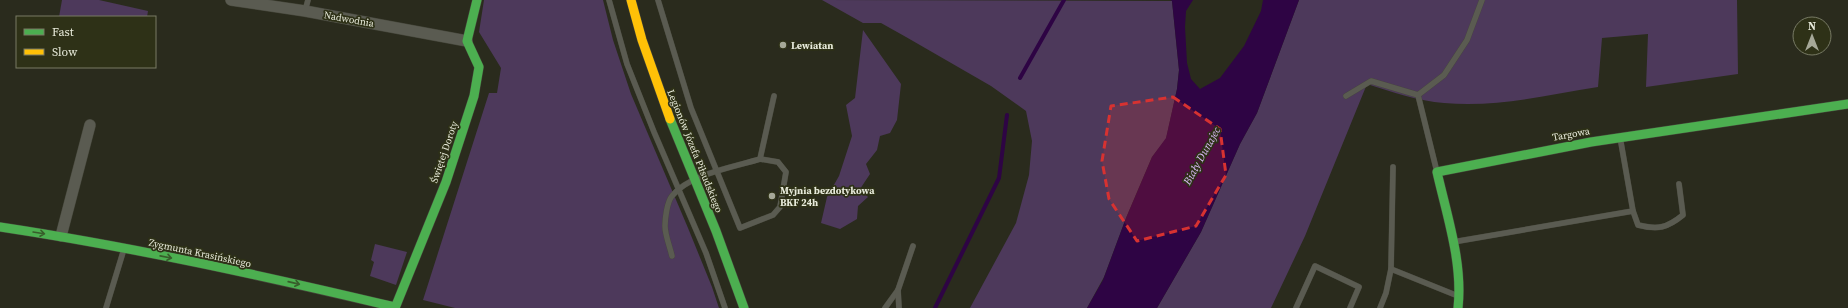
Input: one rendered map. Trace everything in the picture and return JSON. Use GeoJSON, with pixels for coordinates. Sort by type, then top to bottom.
{"type":"FeatureCollection","features":[{"type":"Feature","properties":{"kind":"street","name":"Nadwodnia"},"geometry":{"type":"LineString","coordinates":[[231,0],[306,5],[467,41]]}},
{"type":"Feature","properties":{"kind":"street"},"geometry":{"type":"LineString","coordinates":[[467,41],[477,0]]}},
{"type":"Feature","properties":{"kind":"street","name":"Legionów Józefa Piłsudskiego"},"geometry":{"type":"LineString","coordinates":[[631,0],[649,61],[744,308]]}},
{"type":"Feature","properties":{"kind":"street","name":"Świętej Doroty"},"geometry":{"type":"LineString","coordinates":[[397,308],[446,182],[474,96],[479,67],[467,41]]}},
{"type":"Feature","properties":{"kind":"street","name":"Targowa"},"geometry":{"type":"LineString","coordinates":[[1437,172],[1620,137],[1848,104]]}},
{"type":"Feature","properties":{"kind":"street"},"geometry":{"type":"LineString","coordinates":[[61,236],[90,125]]}},
{"type":"Feature","properties":{"kind":"street"},"geometry":{"type":"LineString","coordinates":[[1437,172],[1459,276],[1460,297],[1458,308]]}},
{"type":"Feature","properties":{"kind":"street","name":"Zygmunta Krasińskiego"},"geometry":{"type":"LineString","coordinates":[[0,227],[61,236],[124,248],[280,280],[397,308]]}},
{"type":"Feature","properties":{"kind":"lane"},"geometry":{"type":"LineString","coordinates":[[609,0],[626,64],[706,253],[725,308]]}},
{"type":"Feature","properties":{"kind":"lane"},"geometry":{"type":"LineString","coordinates":[[658,0],[691,108],[717,171],[740,228],[773,215],[780,207],[786,172],[778,162],[760,159],[717,171],[679,188],[670,198],[665,226],[672,256]]}},
{"type":"Feature","properties":{"kind":"lane"},"geometry":{"type":"LineString","coordinates":[[1418,95],[1444,75],[1467,40],[1482,0]]}},
{"type":"Feature","properties":{"kind":"lane"},"geometry":{"type":"LineString","coordinates":[[1346,96],[1371,81],[1418,95]]}},
{"type":"Feature","properties":{"kind":"lane"},"geometry":{"type":"LineString","coordinates":[[1418,95],[1437,172]]}},
{"type":"Feature","properties":{"kind":"lane"},"geometry":{"type":"LineString","coordinates":[[760,159],[774,96]]}},
{"type":"Feature","properties":{"kind":"lane"},"geometry":{"type":"LineString","coordinates":[[1620,137],[1633,211],[1638,225],[1650,228],[1670,225],[1682,215],[1679,184]]}},
{"type":"Feature","properties":{"kind":"lane"},"geometry":{"type":"LineString","coordinates":[[1380,308],[1386,293],[1391,269],[1393,166]]}},
{"type":"Feature","properties":{"kind":"lane"},"geometry":{"type":"LineString","coordinates":[[1453,242],[1633,211]]}},
{"type":"Feature","properties":{"kind":"lane"},"geometry":{"type":"LineString","coordinates":[[885,308],[898,290],[912,246]]}},
{"type":"Feature","properties":{"kind":"lane"},"geometry":{"type":"LineString","coordinates":[[106,308],[124,248]]}},
{"type":"Feature","properties":{"kind":"lane"},"geometry":{"type":"LineString","coordinates":[[1296,308],[1315,266],[1359,287],[1350,308]]}},
{"type":"Feature","properties":{"kind":"lane"},"geometry":{"type":"LineString","coordinates":[[1391,269],[1460,297]]}},
{"type":"Feature","properties":{"kind":"lane"},"geometry":{"type":"LineString","coordinates":[[898,290],[899,308]]}},
{"type":"Feature","properties":{"kind":"highlighted area"},"geometry":{"type":"Polygon","coordinates":[[[1173,97],[1220,129],[1226,175],[1196,226],[1137,241],[1109,199],[1102,161],[1111,106],[1173,97]]]}},
{"type":"Feature","properties":{"kind":"shaded area"},"geometry":{"type":"Polygon","coordinates":[[[62,0],[99,0],[148,11],[147,16],[59,16],[62,0]]]}},
{"type":"Feature","properties":{"kind":"shaded area"},"geometry":{"type":"Polygon","coordinates":[[[484,0],[603,0],[613,40],[631,94],[688,228],[719,308],[455,308],[423,300],[489,93],[497,93],[501,68],[479,32],[484,0]]]}},
{"type":"Feature","properties":{"kind":"shaded area"},"geometry":{"type":"Polygon","coordinates":[[[822,0],[1172,1],[1179,70],[1177,89],[1166,139],[1152,157],[1126,218],[1104,277],[1087,308],[970,308],[1016,223],[1029,175],[1032,141],[1026,111],[991,86],[881,23],[863,23],[822,0]]]}},
{"type":"Feature","properties":{"kind":"shaded area"},"geometry":{"type":"Polygon","coordinates":[[[1299,0],[1737,0],[1738,74],[1646,87],[1648,34],[1602,38],[1598,87],[1521,100],[1483,104],[1463,104],[1444,103],[1405,96],[1367,84],[1305,236],[1271,308],[1157,308],[1201,232],[1240,144],[1257,113],[1299,0]]]}},
{"type":"Feature","properties":{"kind":"shaded area"},"geometry":{"type":"Polygon","coordinates":[[[863,30],[901,84],[897,120],[890,133],[880,136],[877,150],[866,164],[870,174],[860,189],[868,197],[858,206],[857,219],[840,229],[821,223],[827,197],[839,176],[852,136],[846,105],[855,98],[863,30]]]}},
{"type":"Feature","properties":{"kind":"shaded area"},"geometry":{"type":"Polygon","coordinates":[[[375,244],[407,252],[396,285],[370,276],[374,262],[371,260],[375,244]]]}},
{"type":"Feature","properties":{"kind":"water","name":"Biały Dunajec"},"geometry":{"type":"Polygon","coordinates":[[[1170,0],[1193,0],[1186,11],[1185,27],[1187,63],[1191,79],[1200,89],[1220,78],[1244,46],[1261,11],[1263,0],[1299,0],[1257,113],[1240,144],[1201,232],[1157,308],[1087,308],[1103,280],[1126,218],[1152,157],[1166,138],[1177,89],[1179,70],[1172,1],[1170,0]]]}},
{"type":"Feature","properties":{"kind":"waterway"},"geometry":{"type":"LineString","coordinates":[[1020,78],[1064,0]]}},
{"type":"Feature","properties":{"kind":"waterway"},"geometry":{"type":"LineString","coordinates":[[935,308],[999,178],[1007,115]]}},
{"type":"Feature","properties":{"kind":"traffic: fast"},"geometry":{"type":"LineString","coordinates":[[395,308],[446,182],[474,96],[479,67],[467,41],[477,0]]}},
{"type":"Feature","properties":{"kind":"traffic: fast"},"geometry":{"type":"LineString","coordinates":[[1458,308],[1459,291],[1456,257],[1437,172],[1591,142],[1848,104]]}},
{"type":"Feature","properties":{"kind":"traffic: fast"},"geometry":{"type":"LineString","coordinates":[[670,119],[716,231],[744,308]]}},
{"type":"Feature","properties":{"kind":"traffic: fast"},"geometry":{"type":"LineString","coordinates":[[0,227],[149,253],[297,284],[395,307]]}},
{"type":"Feature","properties":{"kind":"traffic: slow"},"geometry":{"type":"LineString","coordinates":[[631,0],[642,40],[670,119]]}},
{"type":"Feature","properties":{"kind":"place","name":"Lewiatan"},"geometry":{"type":"Point","coordinates":[783,45]}},
{"type":"Feature","properties":{"kind":"place","name":"Myjnia bezdotykowa BKF 24h"},"geometry":{"type":"Point","coordinates":[772,196]}}]}
